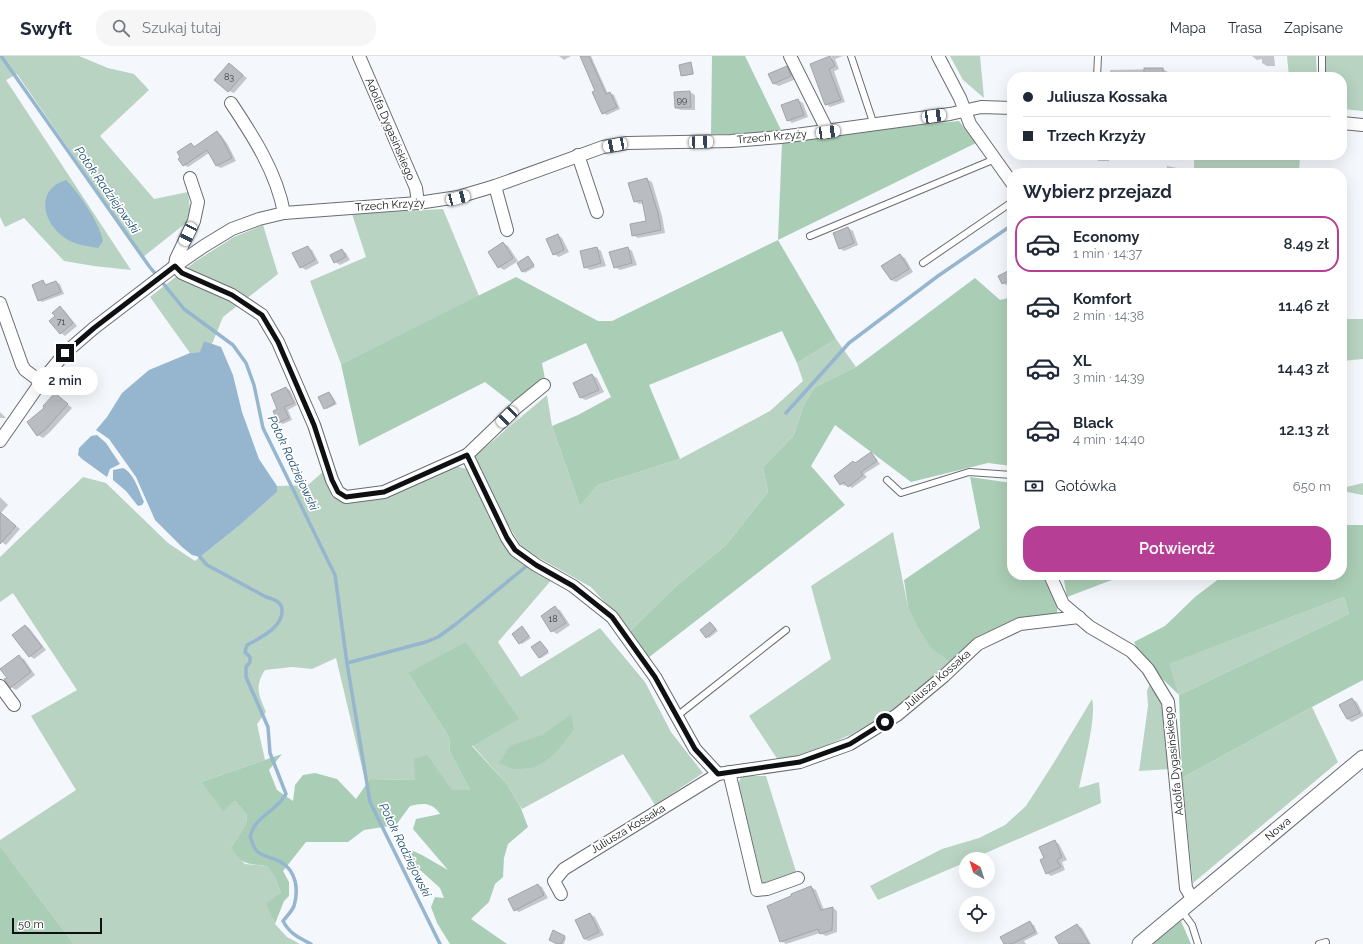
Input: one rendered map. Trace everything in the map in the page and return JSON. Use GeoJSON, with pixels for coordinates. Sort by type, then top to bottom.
{"type":"FeatureCollection","features":[{"type":"Feature","properties":{"kind":"street","name":"Adolfa Dygasińskiego"},"geometry":{"type":"LineString","coordinates":[[359,56],[416,188],[418,203]]}},
{"type":"Feature","properties":{"kind":"street"},"geometry":{"type":"LineString","coordinates":[[790,56],[828,132]]}},
{"type":"Feature","properties":{"kind":"street"},"geometry":{"type":"LineString","coordinates":[[938,56],[960,98],[970,124],[1007,177]]}},
{"type":"Feature","properties":{"kind":"street"},"geometry":{"type":"LineString","coordinates":[[231,103],[253,138],[269,168],[282,202],[284,213]]}},
{"type":"Feature","properties":{"kind":"street","name":"Trzech Krzyży"},"geometry":{"type":"LineString","coordinates":[[0,440],[41,382],[65,353],[94,328],[175,266],[204,246],[232,229],[259,219],[284,213],[418,203],[458,198],[603,147],[627,143],[739,141],[828,132],[965,111],[981,107],[1007,108]]}},
{"type":"Feature","properties":{"kind":"street"},"geometry":{"type":"LineString","coordinates":[[1347,123],[1363,125]]}},
{"type":"Feature","properties":{"kind":"street"},"geometry":{"type":"LineString","coordinates":[[578,156],[597,212]]}},
{"type":"Feature","properties":{"kind":"street"},"geometry":{"type":"LineString","coordinates":[[190,178],[198,202],[194,221],[176,259],[175,266],[182,273],[232,295],[262,315],[278,342],[314,425],[332,480],[338,492],[346,497],[384,492],[467,455],[544,385]]}},
{"type":"Feature","properties":{"kind":"street"},"geometry":{"type":"LineString","coordinates":[[495,186],[507,230]]}},
{"type":"Feature","properties":{"kind":"street"},"geometry":{"type":"LineString","coordinates":[[0,303],[22,365],[25,370],[41,382]]}},
{"type":"Feature","properties":{"kind":"street"},"geometry":{"type":"LineString","coordinates":[[467,455],[507,538],[515,550],[531,562],[573,586],[612,617],[655,677],[695,749],[724,773],[758,890],[767,889],[798,878]]}},
{"type":"Feature","properties":{"kind":"street","name":"Adolfa Dygasińskiego"},"geometry":{"type":"LineString","coordinates":[[1052,580],[1063,604],[1090,627],[1131,651],[1148,669],[1168,702],[1187,905]]}},
{"type":"Feature","properties":{"kind":"street","name":"Juliusza Kossaka"},"geometry":{"type":"LineString","coordinates":[[561,894],[554,881],[564,868],[724,773],[800,762],[850,744],[897,715],[944,676],[978,644],[1020,624],[1079,617]]}},
{"type":"Feature","properties":{"kind":"street"},"geometry":{"type":"LineString","coordinates":[[0,686],[14,705]]}},
{"type":"Feature","properties":{"kind":"street","name":"Nowa"},"geometry":{"type":"LineString","coordinates":[[1140,944],[1363,758]]}},
{"type":"Feature","properties":{"kind":"lane"},"geometry":{"type":"LineString","coordinates":[[851,56],[874,125]]}},
{"type":"Feature","properties":{"kind":"lane"},"geometry":{"type":"LineString","coordinates":[[1097,72],[1098,56]]}},
{"type":"Feature","properties":{"kind":"lane"},"geometry":{"type":"LineString","coordinates":[[1322,56],[1322,72]]}},
{"type":"Feature","properties":{"kind":"lane"},"geometry":{"type":"LineString","coordinates":[[810,236],[995,159]]}},
{"type":"Feature","properties":{"kind":"lane"},"geometry":{"type":"LineString","coordinates":[[923,263],[1007,205]]}},
{"type":"Feature","properties":{"kind":"lane"},"geometry":{"type":"LineString","coordinates":[[887,480],[901,493],[969,472],[1007,475]]}},
{"type":"Feature","properties":{"kind":"lane"},"geometry":{"type":"LineString","coordinates":[[677,716],[786,630]]}},
{"type":"Feature","properties":{"kind":"lane"},"geometry":{"type":"LineString","coordinates":[[1187,905],[1198,944]]}},
{"type":"Feature","properties":{"kind":"lane"},"geometry":{"type":"LineString","coordinates":[[1319,944],[1326,942]]}},
{"type":"Feature","properties":{"kind":"green space"},"geometry":{"type":"Polygon","coordinates":[[[0,56],[79,56],[108,68],[134,74],[149,90],[100,136],[154,199],[188,192],[191,219],[143,257],[17,74],[6,80],[131,270],[64,261],[24,218],[5,227],[0,217],[0,56]]]}},
{"type":"Feature","properties":{"kind":"green space"},"geometry":{"type":"Polygon","coordinates":[[[712,56],[745,56],[783,134],[711,134],[712,56]]]}},
{"type":"Feature","properties":{"kind":"green space"},"geometry":{"type":"Polygon","coordinates":[[[950,56],[980,56],[984,98],[963,80],[950,56]]]}},
{"type":"Feature","properties":{"kind":"green space"},"geometry":{"type":"Polygon","coordinates":[[[1287,56],[1316,56],[1317,72],[1289,72],[1287,56]]]}},
{"type":"Feature","properties":{"kind":"green space"},"geometry":{"type":"Polygon","coordinates":[[[1326,56],[1363,56],[1363,111],[1347,109],[1347,72],[1326,72],[1326,56]]]}},
{"type":"Feature","properties":{"kind":"green space"},"geometry":{"type":"Polygon","coordinates":[[[959,121],[976,143],[778,240],[782,142],[809,137],[959,121]]]}},
{"type":"Feature","properties":{"kind":"green space"},"geometry":{"type":"Polygon","coordinates":[[[1194,160],[1300,160],[1299,168],[1194,168],[1194,160]]]}},
{"type":"Feature","properties":{"kind":"green space"},"geometry":{"type":"Polygon","coordinates":[[[443,209],[479,296],[341,364],[310,281],[366,257],[352,214],[443,209]]]}},
{"type":"Feature","properties":{"kind":"green space"},"geometry":{"type":"Polygon","coordinates":[[[263,225],[278,274],[223,317],[212,344],[204,341],[201,352],[190,353],[150,297],[196,261],[234,237],[263,225]]]}},
{"type":"Feature","properties":{"kind":"green space"},"geometry":{"type":"Polygon","coordinates":[[[778,240],[836,339],[797,363],[782,331],[649,385],[680,459],[598,485],[580,506],[552,426],[578,415],[611,397],[586,343],[542,363],[545,379],[517,407],[485,382],[359,446],[341,364],[516,277],[598,321],[612,321],[778,240]]]}},
{"type":"Feature","properties":{"kind":"green space"},"geometry":{"type":"Polygon","coordinates":[[[975,278],[1000,300],[1007,298],[1007,465],[988,463],[911,482],[835,425],[811,466],[845,505],[648,658],[629,632],[675,587],[726,545],[768,492],[763,467],[794,435],[804,404],[815,387],[856,367],[975,278]]]}},
{"type":"Feature","properties":{"kind":"green space"},"geometry":{"type":"Polygon","coordinates":[[[1347,319],[1363,319],[1363,359],[1347,361],[1347,319]]]}},
{"type":"Feature","properties":{"kind":"green space"},"geometry":{"type":"Polygon","coordinates":[[[836,339],[856,367],[815,387],[804,404],[794,435],[763,467],[768,492],[726,545],[675,587],[629,632],[628,628],[591,587],[523,549],[507,523],[475,456],[547,395],[552,426],[580,506],[598,485],[680,459],[770,411],[803,381],[797,363],[836,339]]]}},
{"type":"Feature","properties":{"kind":"green space"},"geometry":{"type":"Polygon","coordinates":[[[455,466],[467,469],[508,549],[554,577],[498,642],[521,677],[600,628],[645,682],[671,732],[703,773],[655,805],[623,754],[522,809],[506,783],[408,673],[449,737],[450,752],[470,790],[452,790],[416,780],[370,779],[366,784],[336,658],[312,669],[292,667],[265,670],[260,681],[259,691],[266,712],[257,724],[265,760],[201,782],[223,810],[235,801],[247,815],[246,824],[231,848],[245,864],[267,866],[275,878],[281,892],[267,904],[275,924],[287,937],[300,944],[74,944],[0,846],[0,840],[76,790],[31,716],[77,690],[13,593],[0,602],[0,557],[83,477],[106,483],[168,543],[195,561],[240,525],[277,492],[277,486],[308,485],[325,470],[332,497],[345,502],[455,466]]]}},
{"type":"Feature","properties":{"kind":"green space"},"geometry":{"type":"Polygon","coordinates":[[[970,477],[1007,482],[1007,580],[1046,580],[1058,603],[1057,613],[1018,620],[951,662],[932,649],[919,629],[908,607],[904,580],[980,528],[970,477]]]}},
{"type":"Feature","properties":{"kind":"green space"},"geometry":{"type":"Polygon","coordinates":[[[1363,483],[1363,495],[1347,492],[1347,487],[1363,483]]]}},
{"type":"Feature","properties":{"kind":"green space"},"geometry":{"type":"Polygon","coordinates":[[[1347,525],[1363,525],[1363,680],[1182,778],[1179,695],[1144,661],[1134,642],[1165,626],[1195,597],[1217,580],[1347,580],[1347,525]],[[1344,597],[1169,664],[1179,695],[1349,614],[1344,597]]]}},
{"type":"Feature","properties":{"kind":"green space"},"geometry":{"type":"Polygon","coordinates":[[[893,532],[908,607],[951,662],[913,696],[890,712],[850,735],[800,757],[780,763],[749,716],[831,659],[811,586],[893,532]]]}},
{"type":"Feature","properties":{"kind":"green space"},"geometry":{"type":"Polygon","coordinates":[[[1064,580],[1112,580],[1067,597],[1064,580]]]}},
{"type":"Feature","properties":{"kind":"green space"},"geometry":{"type":"Polygon","coordinates":[[[1344,597],[1349,614],[1179,695],[1168,664],[1344,597]]]}},
{"type":"Feature","properties":{"kind":"green space"},"geometry":{"type":"Polygon","coordinates":[[[466,642],[519,719],[472,746],[506,783],[520,806],[528,827],[508,844],[504,858],[503,877],[495,884],[489,902],[471,919],[507,944],[450,944],[437,923],[431,907],[435,897],[444,898],[440,888],[408,859],[409,849],[448,870],[413,829],[416,819],[440,814],[434,807],[427,804],[410,806],[396,825],[364,830],[348,842],[306,842],[283,871],[289,882],[289,896],[284,901],[275,924],[266,904],[281,892],[275,878],[267,866],[246,863],[239,858],[231,848],[246,824],[247,815],[235,801],[223,811],[201,782],[282,754],[269,770],[277,790],[293,801],[295,785],[303,775],[315,773],[337,779],[356,799],[370,779],[415,780],[414,759],[427,755],[452,790],[470,790],[450,752],[449,737],[408,673],[466,642]]]}},
{"type":"Feature","properties":{"kind":"green space"},"geometry":{"type":"Polygon","coordinates":[[[1151,681],[1158,695],[1164,713],[1170,769],[1139,771],[1148,706],[1147,691],[1151,681]]]}},
{"type":"Feature","properties":{"kind":"green space"},"geometry":{"type":"Polygon","coordinates":[[[1092,699],[1093,717],[1079,788],[1099,782],[1101,803],[988,852],[959,852],[959,865],[878,900],[870,886],[942,849],[979,838],[1005,825],[1026,806],[1092,699]]]}},
{"type":"Feature","properties":{"kind":"green space"},"geometry":{"type":"Polygon","coordinates":[[[1312,707],[1338,762],[1193,883],[1182,778],[1312,707]]]}},
{"type":"Feature","properties":{"kind":"green space"},"geometry":{"type":"Polygon","coordinates":[[[571,715],[574,729],[557,751],[543,762],[535,766],[516,769],[499,763],[510,746],[542,735],[571,715]]]}},
{"type":"Feature","properties":{"kind":"green space"},"geometry":{"type":"Polygon","coordinates":[[[742,776],[766,776],[798,878],[763,885],[738,783],[742,776]]]}},
{"type":"Feature","properties":{"kind":"green space"},"geometry":{"type":"Polygon","coordinates":[[[0,846],[74,944],[0,944],[0,846]]]}},
{"type":"Feature","properties":{"kind":"green space"},"geometry":{"type":"Polygon","coordinates":[[[1181,921],[1191,944],[1153,944],[1181,921]]]}},
{"type":"Feature","properties":{"kind":"water"},"geometry":{"type":"Polygon","coordinates":[[[66,180],[83,200],[98,225],[103,241],[98,248],[77,244],[65,238],[57,232],[47,216],[45,207],[49,191],[56,185],[66,180]]]}},
{"type":"Feature","properties":{"kind":"water"},"geometry":{"type":"Polygon","coordinates":[[[204,341],[221,347],[233,375],[242,412],[259,459],[277,486],[277,492],[240,525],[200,557],[192,555],[182,547],[155,520],[136,477],[109,439],[96,430],[107,417],[122,393],[149,370],[190,353],[200,352],[204,341]]]}},
{"type":"Feature","properties":{"kind":"water"},"geometry":{"type":"Polygon","coordinates":[[[97,435],[106,443],[120,464],[110,469],[107,477],[78,455],[79,448],[91,436],[97,435]]]}},
{"type":"Feature","properties":{"kind":"water"},"geometry":{"type":"Polygon","coordinates":[[[123,468],[127,470],[136,483],[144,502],[142,505],[138,506],[126,491],[113,480],[113,470],[123,468]]]}},
{"type":"Feature","properties":{"kind":"building"},"geometry":{"type":"Polygon","coordinates":[[[580,56],[589,56],[606,94],[610,92],[617,107],[602,114],[592,92],[595,91],[580,56]]]}},
{"type":"Feature","properties":{"kind":"building"},"geometry":{"type":"Polygon","coordinates":[[[830,56],[835,66],[829,69],[841,100],[825,105],[810,64],[830,56]]]}},
{"type":"Feature","properties":{"kind":"building"},"geometry":{"type":"Polygon","coordinates":[[[691,62],[693,74],[681,76],[679,65],[691,62]]]}},
{"type":"Feature","properties":{"kind":"building"},"geometry":{"type":"Polygon","coordinates":[[[229,63],[243,75],[228,92],[214,80],[229,63]]]}},
{"type":"Feature","properties":{"kind":"building"},"geometry":{"type":"Polygon","coordinates":[[[787,66],[791,76],[773,84],[768,74],[787,66]]]}},
{"type":"Feature","properties":{"kind":"building"},"geometry":{"type":"Polygon","coordinates":[[[1144,68],[1163,68],[1163,72],[1144,72],[1144,68]]]}},
{"type":"Feature","properties":{"kind":"building"},"geometry":{"type":"Polygon","coordinates":[[[690,91],[691,107],[675,108],[674,92],[690,91]]]}},
{"type":"Feature","properties":{"kind":"building"},"geometry":{"type":"Polygon","coordinates":[[[798,99],[804,115],[787,121],[781,105],[798,99]]]}},
{"type":"Feature","properties":{"kind":"building"},"geometry":{"type":"Polygon","coordinates":[[[217,131],[232,158],[216,166],[207,150],[183,166],[178,159],[180,157],[177,152],[191,143],[194,147],[217,131]]]}},
{"type":"Feature","properties":{"kind":"building"},"geometry":{"type":"Polygon","coordinates":[[[647,178],[658,213],[661,230],[632,236],[630,224],[646,221],[642,200],[634,202],[628,183],[647,178]]]}},
{"type":"Feature","properties":{"kind":"building"},"geometry":{"type":"Polygon","coordinates":[[[848,227],[854,243],[839,249],[833,233],[848,227]]]}},
{"type":"Feature","properties":{"kind":"building"},"geometry":{"type":"Polygon","coordinates":[[[558,234],[564,250],[553,255],[546,239],[558,234]]]}},
{"type":"Feature","properties":{"kind":"building"},"geometry":{"type":"Polygon","coordinates":[[[503,242],[513,258],[498,268],[488,252],[503,242]]]}},
{"type":"Feature","properties":{"kind":"building"},"geometry":{"type":"Polygon","coordinates":[[[308,246],[315,260],[300,268],[292,253],[308,246]]]}},
{"type":"Feature","properties":{"kind":"building"},"geometry":{"type":"Polygon","coordinates":[[[597,247],[601,263],[584,268],[580,251],[597,247]]]}},
{"type":"Feature","properties":{"kind":"building"},"geometry":{"type":"Polygon","coordinates":[[[628,247],[632,263],[614,268],[609,252],[628,247]]]}},
{"type":"Feature","properties":{"kind":"building"},"geometry":{"type":"Polygon","coordinates":[[[342,249],[346,257],[334,263],[330,255],[342,249]]]}},
{"type":"Feature","properties":{"kind":"building"},"geometry":{"type":"Polygon","coordinates":[[[900,254],[909,269],[891,280],[881,266],[900,254]]]}},
{"type":"Feature","properties":{"kind":"building"},"geometry":{"type":"Polygon","coordinates":[[[528,256],[534,265],[522,272],[517,263],[528,256]]]}},
{"type":"Feature","properties":{"kind":"building"},"geometry":{"type":"Polygon","coordinates":[[[1007,272],[1007,282],[1002,284],[998,276],[1007,272]]]}},
{"type":"Feature","properties":{"kind":"building"},"geometry":{"type":"Polygon","coordinates":[[[43,280],[45,285],[56,281],[61,292],[38,301],[32,285],[43,280]]]}},
{"type":"Feature","properties":{"kind":"building"},"geometry":{"type":"Polygon","coordinates":[[[60,306],[73,323],[60,334],[49,321],[55,316],[52,313],[60,306]]]}},
{"type":"Feature","properties":{"kind":"building"},"geometry":{"type":"Polygon","coordinates":[[[592,374],[599,390],[580,398],[573,383],[592,374]]]}},
{"type":"Feature","properties":{"kind":"building"},"geometry":{"type":"Polygon","coordinates":[[[286,387],[294,403],[284,407],[289,418],[278,423],[273,411],[277,409],[271,394],[286,387]]]}},
{"type":"Feature","properties":{"kind":"building"},"geometry":{"type":"Polygon","coordinates":[[[329,392],[335,403],[324,409],[318,397],[329,392]]]}},
{"type":"Feature","properties":{"kind":"building"},"geometry":{"type":"Polygon","coordinates":[[[55,393],[68,404],[46,429],[37,436],[27,422],[44,408],[43,406],[55,393]]]}},
{"type":"Feature","properties":{"kind":"building"},"geometry":{"type":"Polygon","coordinates":[[[871,452],[877,461],[861,472],[863,475],[848,487],[844,482],[840,485],[834,476],[853,461],[855,463],[871,452]]]}},
{"type":"Feature","properties":{"kind":"building"},"geometry":{"type":"Polygon","coordinates":[[[0,512],[16,526],[0,544],[0,512]]]}},
{"type":"Feature","properties":{"kind":"building"},"geometry":{"type":"Polygon","coordinates":[[[555,606],[566,623],[551,632],[541,616],[555,606]]]}},
{"type":"Feature","properties":{"kind":"building"},"geometry":{"type":"Polygon","coordinates":[[[710,622],[716,629],[706,638],[700,630],[710,622]]]}},
{"type":"Feature","properties":{"kind":"building"},"geometry":{"type":"Polygon","coordinates":[[[25,625],[42,647],[29,657],[12,635],[25,625]]]}},
{"type":"Feature","properties":{"kind":"building"},"geometry":{"type":"Polygon","coordinates":[[[522,626],[529,636],[519,644],[512,634],[522,626]]]}},
{"type":"Feature","properties":{"kind":"building"},"geometry":{"type":"Polygon","coordinates":[[[540,641],[548,651],[539,658],[531,647],[540,641]]]}},
{"type":"Feature","properties":{"kind":"building"},"geometry":{"type":"Polygon","coordinates":[[[19,655],[31,672],[10,688],[4,679],[7,678],[0,669],[19,655]]]}},
{"type":"Feature","properties":{"kind":"building"},"geometry":{"type":"Polygon","coordinates":[[[1352,698],[1360,713],[1347,719],[1339,705],[1352,698]]]}},
{"type":"Feature","properties":{"kind":"building"},"geometry":{"type":"Polygon","coordinates":[[[1055,840],[1062,857],[1057,860],[1061,867],[1046,874],[1040,860],[1044,858],[1039,847],[1055,840]]]}},
{"type":"Feature","properties":{"kind":"building"},"geometry":{"type":"Polygon","coordinates":[[[538,884],[544,895],[514,911],[508,899],[538,884]]]}},
{"type":"Feature","properties":{"kind":"building"},"geometry":{"type":"Polygon","coordinates":[[[811,886],[821,910],[833,907],[832,930],[820,934],[818,929],[780,942],[767,906],[811,886]]]}},
{"type":"Feature","properties":{"kind":"building"},"geometry":{"type":"Polygon","coordinates":[[[590,913],[599,932],[584,939],[575,920],[590,913]]]}},
{"type":"Feature","properties":{"kind":"building"},"geometry":{"type":"Polygon","coordinates":[[[1030,921],[1035,932],[1012,944],[1004,944],[1000,937],[1030,921]]]}},
{"type":"Feature","properties":{"kind":"building"},"geometry":{"type":"Polygon","coordinates":[[[1077,924],[1089,944],[1059,944],[1055,937],[1077,924]]]}},
{"type":"Feature","properties":{"kind":"building"},"geometry":{"type":"Polygon","coordinates":[[[553,930],[565,936],[561,944],[557,944],[549,940],[553,930]]]}},
{"type":"Feature","properties":{"kind":"waterway","name":"Potok Radziejowski"},"geometry":{"type":"LineString","coordinates":[[1,56],[149,266],[184,309],[233,345],[246,363],[254,385],[263,428],[335,575],[347,663],[370,802],[440,944]]}},
{"type":"Feature","properties":{"kind":"waterway"},"geometry":{"type":"LineString","coordinates":[[786,413],[849,343],[938,276],[1007,228]]}},
{"type":"Feature","properties":{"kind":"waterway"},"geometry":{"type":"LineString","coordinates":[[200,557],[207,565],[276,601],[280,604],[282,609],[282,615],[275,626],[270,631],[247,645],[245,652],[250,657],[250,662],[246,667],[246,677],[268,727],[270,753],[286,794],[280,803],[256,824],[250,836],[258,852],[281,862],[293,875],[296,887],[294,906],[283,921],[298,937],[311,944]]}},
{"type":"Feature","properties":{"kind":"waterway"},"geometry":{"type":"LineString","coordinates":[[347,663],[426,642],[438,637],[529,564]]}},
{"type":"Feature","properties":{"kind":"route"},"geometry":{"type":"LineString","coordinates":[[65,353],[94,328],[175,266],[182,273],[232,295],[262,315],[278,342],[314,425],[332,480],[338,492],[346,497],[384,492],[467,455],[507,538],[515,550],[536,565],[573,586],[612,617],[655,677],[695,749],[718,774],[740,772],[800,762],[850,744],[885,722]]}}]}
